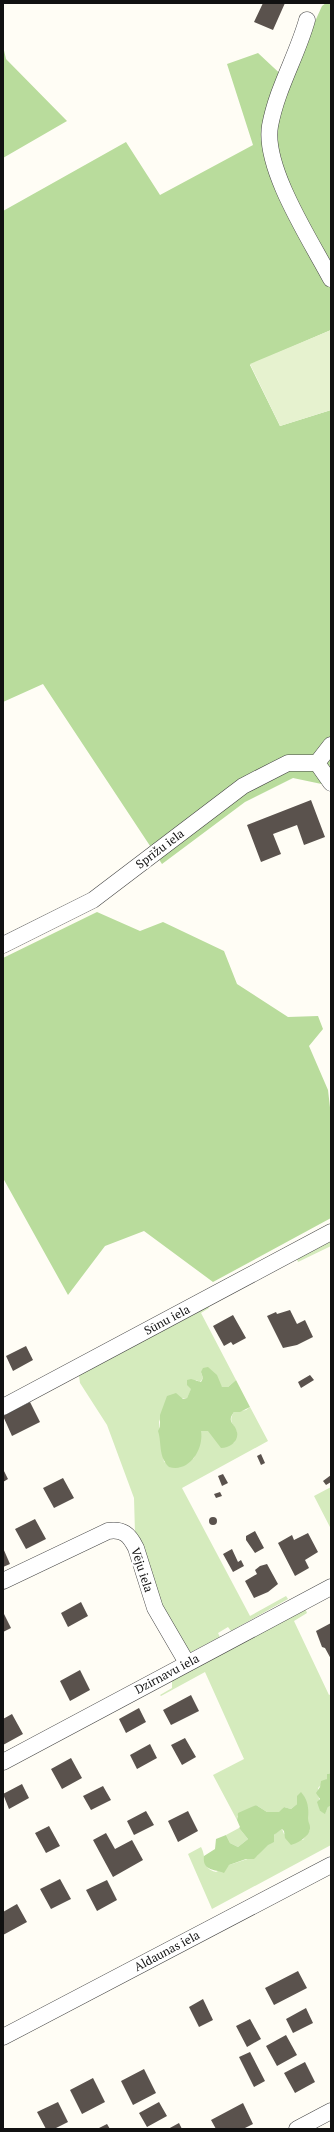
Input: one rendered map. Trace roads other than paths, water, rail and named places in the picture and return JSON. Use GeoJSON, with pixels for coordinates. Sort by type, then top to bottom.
{"type":"FeatureCollection","features":[{"type":"Feature","properties":{"kind":"street"},"geometry":{"type":"LineString","coordinates":[[307,20],[300,44],[290,62],[279,92],[270,127],[270,150],[279,180],[331,280]]}},
{"type":"Feature","properties":{"kind":"street"},"geometry":{"type":"LineString","coordinates":[[331,745],[317,764],[331,783]]}},
{"type":"Feature","properties":{"kind":"street","name":"Sprīžu iela"},"geometry":{"type":"LineString","coordinates":[[3,945],[93,900],[243,786],[288,763],[317,764]]}},
{"type":"Feature","properties":{"kind":"street","name":"Sūnu iela"},"geometry":{"type":"LineString","coordinates":[[3,1407],[331,1232]]}},
{"type":"Feature","properties":{"kind":"street","name":"Vēju iela"},"geometry":{"type":"LineString","coordinates":[[3,1581],[108,1531],[117,1530],[125,1532],[131,1538],[136,1548],[156,1608],[187,1663]]}},
{"type":"Feature","properties":{"kind":"street","name":"Dzirnavu iela"},"geometry":{"type":"LineString","coordinates":[[3,1762],[331,1587]]}},
{"type":"Feature","properties":{"kind":"street","name":"Aldaunas iela"},"geometry":{"type":"LineString","coordinates":[[3,2037],[331,1865]]}},
{"type":"Feature","properties":{"kind":"street"},"geometry":{"type":"LineString","coordinates":[[297,2129],[331,2111]]}}]}
